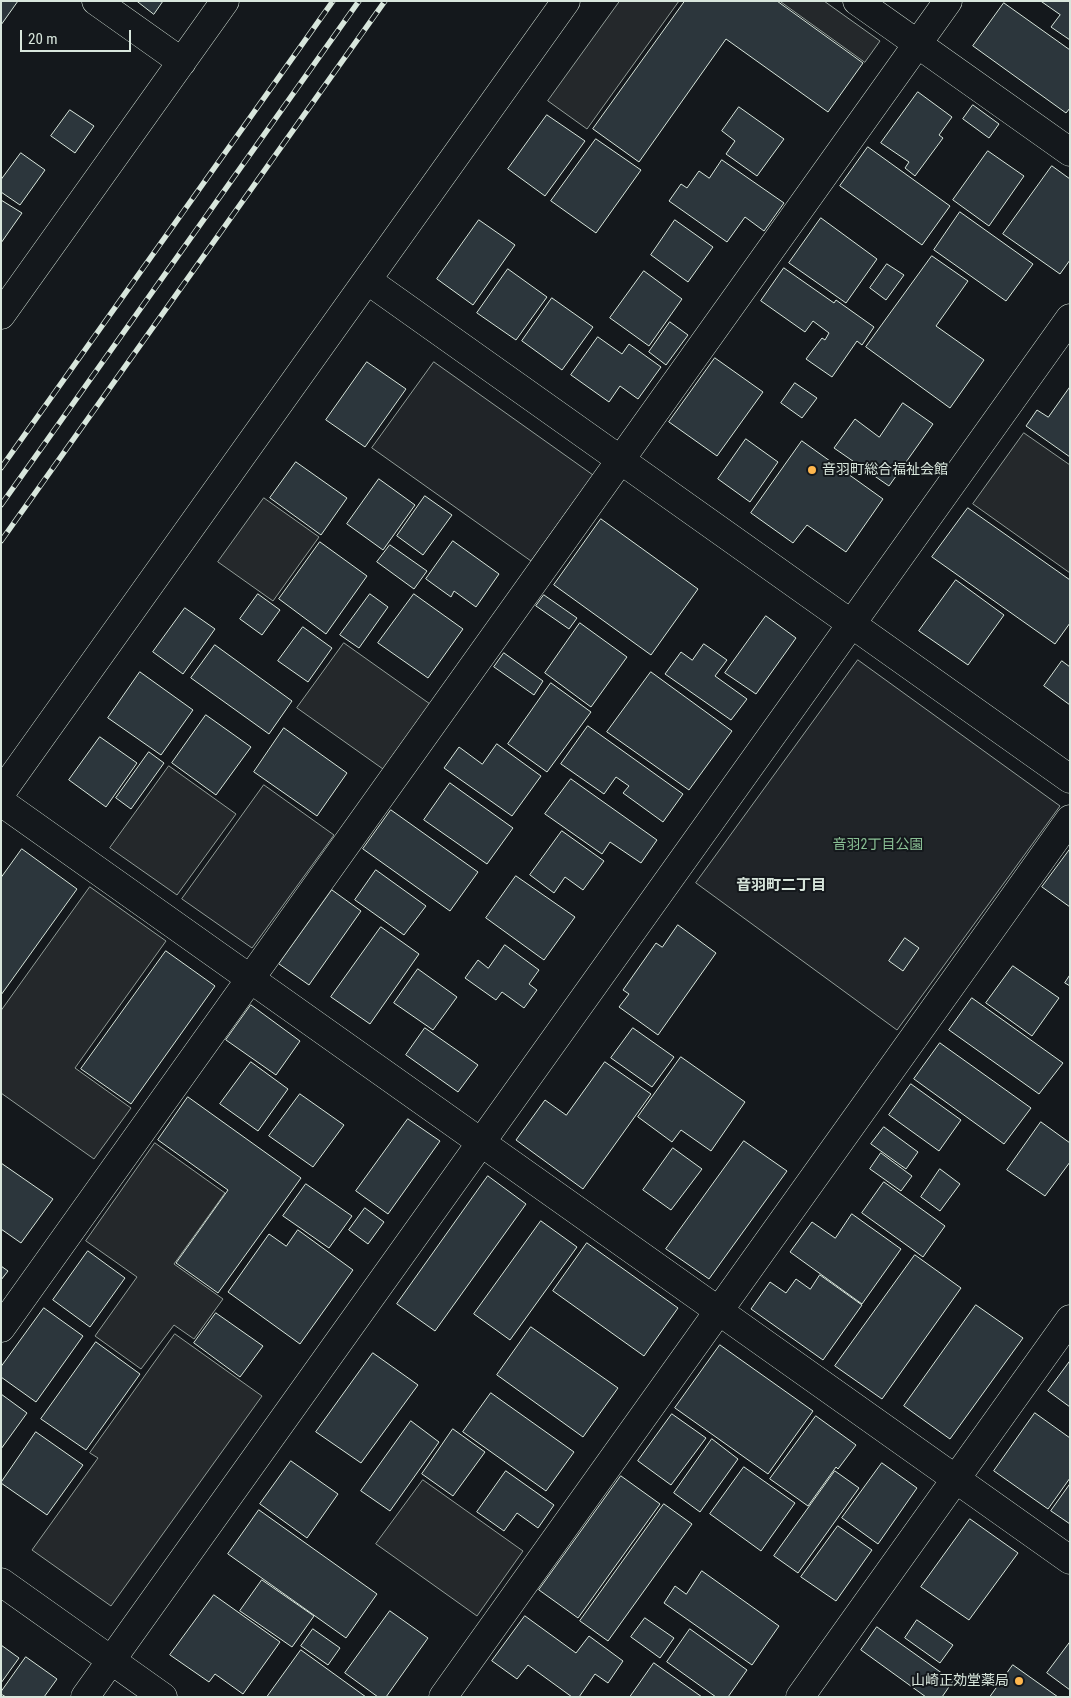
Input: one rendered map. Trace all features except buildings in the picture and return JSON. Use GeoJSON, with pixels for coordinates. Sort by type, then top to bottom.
{"type":"FeatureCollection","features":[{"type":"Feature","properties":{"kind":"street"},"geometry":{"type":"LineString","coordinates":[[96,1],[182,62]]}},
{"type":"Feature","properties":{"kind":"street"},"geometry":{"type":"LineString","coordinates":[[1,315],[225,1]]}},
{"type":"Feature","properties":{"kind":"street"},"geometry":{"type":"LineString","coordinates":[[1,793],[566,1]]}},
{"type":"Feature","properties":{"kind":"street"},"geometry":{"type":"LineString","coordinates":[[858,1],[1070,152]]}},
{"type":"Feature","properties":{"kind":"street"},"geometry":{"type":"LineString","coordinates":[[1,1328],[948,1]]}},
{"type":"Feature","properties":{"kind":"street"},"geometry":{"type":"LineString","coordinates":[[367,280],[1070,779]]}},
{"type":"Feature","properties":{"kind":"street"},"geometry":{"type":"LineString","coordinates":[[85,1697],[1070,318]]}},
{"type":"Feature","properties":{"kind":"street"},"geometry":{"type":"LineString","coordinates":[[1,802],[1070,1560]]}},
{"type":"Feature","properties":{"kind":"street"},"geometry":{"type":"LineString","coordinates":[[443,1697],[1070,819]]}},
{"type":"Feature","properties":{"kind":"street"},"geometry":{"type":"LineString","coordinates":[[800,1697],[1070,1319]]}},
{"type":"Feature","properties":{"kind":"street"},"geometry":{"type":"LineString","coordinates":[[1,1582],[163,1697]]}},
{"type":"Feature","properties":{"kind":"green space"},"geometry":{"type":"Polygon","coordinates":[[[434,362],[593,475],[531,561],[372,448],[434,362]]]}},
{"type":"Feature","properties":{"kind":"green space","name":"音羽2丁目公園"},"geometry":{"type":"Polygon","coordinates":[[[858,660],[1060,806],[897,1030],[696,883],[858,660]]]}},
{"type":"Feature","properties":{"kind":"green space"},"geometry":{"type":"Polygon","coordinates":[[[264,785],[334,835],[252,948],[182,899],[264,785]]]}},
{"type":"Feature","properties":{"kind":"shaded area"},"geometry":{"type":"Polygon","coordinates":[[[620,1],[679,1],[587,129],[548,101],[620,1]]]}},
{"type":"Feature","properties":{"kind":"shaded area"},"geometry":{"type":"Polygon","coordinates":[[[780,1],[824,1],[880,41],[865,62],[780,1]]]}},
{"type":"Feature","properties":{"kind":"shaded area"},"geometry":{"type":"Polygon","coordinates":[[[1024,433],[1070,465],[1070,573],[973,504],[1024,433]]]}},
{"type":"Feature","properties":{"kind":"shaded area"},"geometry":{"type":"Polygon","coordinates":[[[264,498],[319,537],[273,601],[218,562],[264,498]]]}},
{"type":"Feature","properties":{"kind":"shaded area"},"geometry":{"type":"Polygon","coordinates":[[[344,643],[430,704],[383,769],[297,708],[344,643]]]}},
{"type":"Feature","properties":{"kind":"shaded area"},"geometry":{"type":"Polygon","coordinates":[[[169,766],[236,814],[177,895],[110,848],[169,766]]]}},
{"type":"Feature","properties":{"kind":"shaded area"},"geometry":{"type":"Polygon","coordinates":[[[90,887],[166,941],[75,1068],[131,1108],[94,1159],[1,1093],[1,1011],[90,887]]]}},
{"type":"Feature","properties":{"kind":"shaded area"},"geometry":{"type":"Polygon","coordinates":[[[155,1143],[225,1193],[174,1264],[223,1299],[194,1339],[174,1325],[141,1369],[95,1336],[137,1277],[86,1241],[155,1143]]]}},
{"type":"Feature","properties":{"kind":"shaded area"},"geometry":{"type":"Polygon","coordinates":[[[175,1334],[262,1396],[111,1606],[32,1550],[98,1458],[90,1453],[175,1334]]]}},
{"type":"Feature","properties":{"kind":"shaded area"},"geometry":{"type":"Polygon","coordinates":[[[423,1480],[523,1551],[477,1616],[376,1544],[423,1480]]]}},
{"type":"Feature","properties":{"kind":"railway"},"geometry":{"type":"LineString","coordinates":[[1,468],[333,1]]}},
{"type":"Feature","properties":{"kind":"railway"},"geometry":{"type":"LineString","coordinates":[[1,505],[359,1]]}},
{"type":"Feature","properties":{"kind":"railway"},"geometry":{"type":"LineString","coordinates":[[1,541],[385,1]]}},
{"type":"Feature","properties":{"kind":"place","name":"音羽町総合福祉会館"},"geometry":{"type":"Point","coordinates":[812,470]}},
{"type":"Feature","properties":{"kind":"place","name":"山崎正効堂薬局"},"geometry":{"type":"Point","coordinates":[1019,1681]}},
{"type":"Feature","properties":{"kind":"district","name":"音羽町二丁目"},"geometry":{"type":"Point","coordinates":[781,886]}}]}
